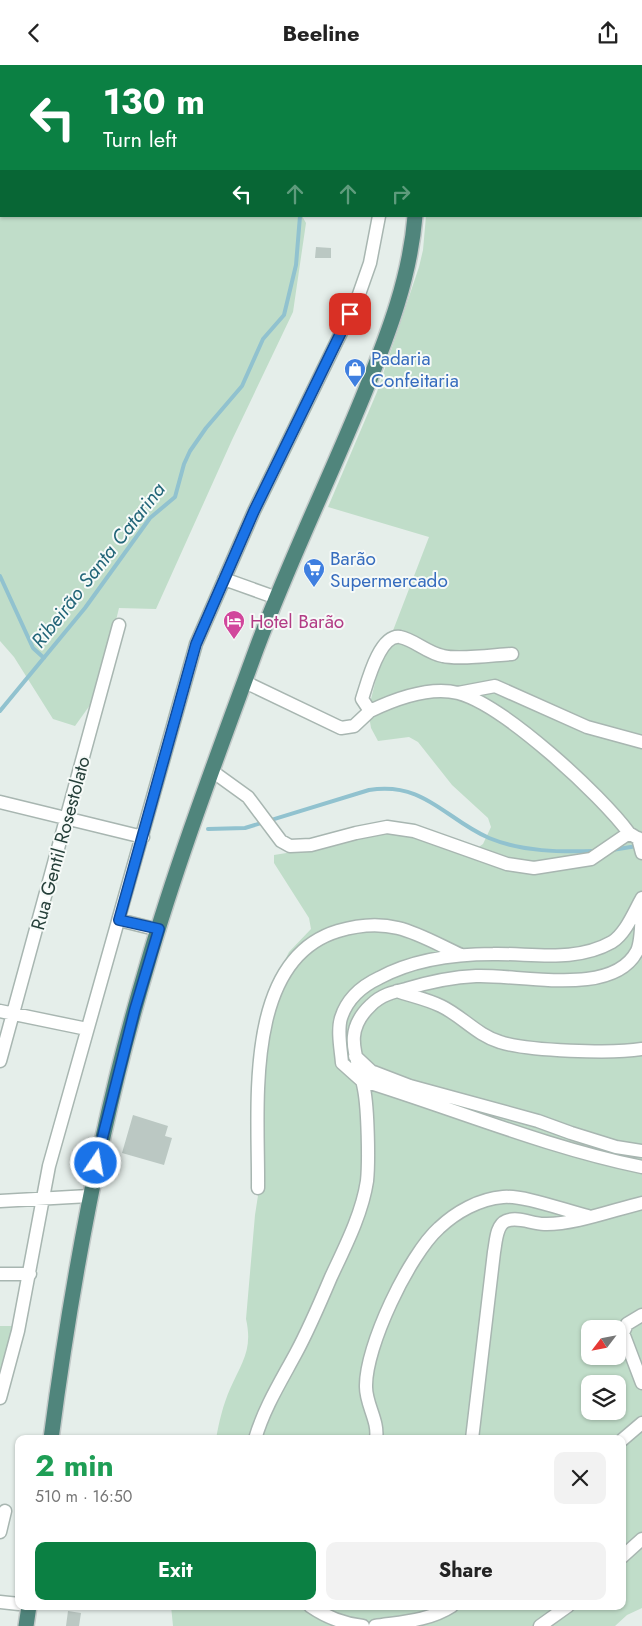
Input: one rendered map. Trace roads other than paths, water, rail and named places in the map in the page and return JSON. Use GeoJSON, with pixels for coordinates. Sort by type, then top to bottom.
{"type":"FeatureCollection","features":[{"type":"Feature","properties":{"kind":"highway"},"geometry":{"type":"LineString","coordinates":[[52,1435],[89,1196],[135,1009],[159,929],[212,771],[245,682],[277,598],[354,419],[386,338],[408,268],[415,217]]}},
{"type":"Feature","properties":{"kind":"highway"},"geometry":{"type":"LineString","coordinates":[[26,1626],[28,1610]]}},
{"type":"Feature","properties":{"kind":"street"},"geometry":{"type":"LineString","coordinates":[[0,1398],[30,1274],[49,1166],[196,644],[254,511],[357,300],[370,263],[379,217]]}},
{"type":"Feature","properties":{"kind":"street"},"geometry":{"type":"LineString","coordinates":[[224,579],[277,598]]}},
{"type":"Feature","properties":{"kind":"street","name":"Rua Gentil Rosestolato"},"geometry":{"type":"LineString","coordinates":[[0,1061],[119,625]]}},
{"type":"Feature","properties":{"kind":"street"},"geometry":{"type":"LineString","coordinates":[[370,711],[362,699],[371,670],[385,642],[390,639],[400,637],[444,657],[512,654]]}},
{"type":"Feature","properties":{"kind":"street"},"geometry":{"type":"LineString","coordinates":[[245,682],[340,727],[354,727],[370,711],[404,697],[428,693],[458,693],[495,686],[586,727],[642,742]]}},
{"type":"Feature","properties":{"kind":"street"},"geometry":{"type":"LineString","coordinates":[[458,693],[479,702],[521,728],[592,792],[636,837],[642,853]]}},
{"type":"Feature","properties":{"kind":"street"},"geometry":{"type":"LineString","coordinates":[[212,771],[248,797],[281,841],[290,846],[311,845],[387,827],[414,831],[507,864],[534,868],[591,859],[636,837]]}},
{"type":"Feature","properties":{"kind":"street"},"geometry":{"type":"LineString","coordinates":[[0,802],[67,820],[143,837]]}},
{"type":"Feature","properties":{"kind":"street"},"geometry":{"type":"LineString","coordinates":[[642,898],[624,930],[614,941],[597,948],[578,954],[560,955],[494,953],[460,955],[405,965],[367,983],[349,1001],[340,1019],[342,1063],[361,1080],[485,1123],[597,1158],[642,1167]]}},
{"type":"Feature","properties":{"kind":"street"},"geometry":{"type":"LineString","coordinates":[[257,1435],[270,1401],[304,1339],[355,1222],[367,1180],[365,1097],[353,1043],[354,1030],[370,1005],[381,997],[433,981],[476,976],[511,976],[547,981],[582,980],[608,975],[624,966],[637,951],[642,908]]}},
{"type":"Feature","properties":{"kind":"street"},"geometry":{"type":"LineString","coordinates":[[119,920],[159,929]]}},
{"type":"Feature","properties":{"kind":"street"},"geometry":{"type":"LineString","coordinates":[[258,1188],[260,1067],[264,1025],[275,989],[290,965],[308,946],[329,934],[352,927],[377,925],[399,928],[460,955]]}},
{"type":"Feature","properties":{"kind":"street"},"geometry":{"type":"LineString","coordinates":[[397,991],[441,1006],[476,1030],[499,1042],[516,1046],[584,1050],[642,1049]]}},
{"type":"Feature","properties":{"kind":"street"},"geometry":{"type":"LineString","coordinates":[[0,1011],[87,1029]]}},
{"type":"Feature","properties":{"kind":"street"},"geometry":{"type":"LineString","coordinates":[[355,1055],[371,1071],[410,1086],[538,1121],[616,1147],[642,1151]]}},
{"type":"Feature","properties":{"kind":"street"},"geometry":{"type":"LineString","coordinates":[[0,1201],[89,1196]]}},
{"type":"Feature","properties":{"kind":"street"},"geometry":{"type":"LineString","coordinates":[[376,1435],[377,1430],[365,1388],[369,1360],[382,1323],[418,1251],[438,1229],[462,1210],[504,1197],[588,1216]]}},
{"type":"Feature","properties":{"kind":"street"},"geometry":{"type":"LineString","coordinates":[[472,1435],[498,1228],[506,1221],[524,1220],[538,1224],[556,1225],[642,1203]]}},
{"type":"Feature","properties":{"kind":"street"},"geometry":{"type":"LineString","coordinates":[[0,1274],[30,1274]]}},
{"type":"Feature","properties":{"kind":"street"},"geometry":{"type":"LineString","coordinates":[[642,1315],[627,1324],[623,1333],[642,1383]]}},
{"type":"Feature","properties":{"kind":"street"},"geometry":{"type":"LineString","coordinates":[[626,1436],[642,1423]]}},
{"type":"Feature","properties":{"kind":"street"},"geometry":{"type":"LineString","coordinates":[[0,1532],[5,1511]]}},
{"type":"Feature","properties":{"kind":"street"},"geometry":{"type":"LineString","coordinates":[[626,1553],[642,1539]]}},
{"type":"Feature","properties":{"kind":"street"},"geometry":{"type":"LineString","coordinates":[[0,1602],[15,1604]]}},
{"type":"Feature","properties":{"kind":"street"},"geometry":{"type":"LineString","coordinates":[[316,1610],[349,1625],[363,1626]]}},
{"type":"Feature","properties":{"kind":"street"},"geometry":{"type":"LineString","coordinates":[[374,1626],[420,1619],[446,1610]]}},
{"type":"Feature","properties":{"kind":"street"},"geometry":{"type":"LineString","coordinates":[[540,1626],[562,1610]]}},
{"type":"Feature","properties":{"kind":"waterway","name":"Ribeirão Santa Catarina"},"geometry":{"type":"LineString","coordinates":[[0,711],[85,608],[150,518],[175,497],[184,464],[190,451],[206,428],[242,386],[263,339],[284,315],[296,265],[300,217]]}},
{"type":"Feature","properties":{"kind":"waterway"},"geometry":{"type":"LineString","coordinates":[[0,576],[33,648],[44,658]]}},
{"type":"Feature","properties":{"kind":"waterway"},"geometry":{"type":"LineString","coordinates":[[208,829],[245,828],[369,790],[388,789],[405,791],[420,796],[473,830],[502,843],[528,849],[595,851]]}},
{"type":"Feature","properties":{"kind":"waterway"},"geometry":{"type":"LineString","coordinates":[[612,850],[637,846]]}},
{"type":"Feature","properties":{"kind":"place","name":"Padaria Confeitaria"},"geometry":{"type":"Point","coordinates":[355,388]}},
{"type":"Feature","properties":{"kind":"place","name":"Barão Supermercado"},"geometry":{"type":"Point","coordinates":[314,588]}},
{"type":"Feature","properties":{"kind":"place","name":"Hotel Barão"},"geometry":{"type":"Point","coordinates":[234,640]}}]}
